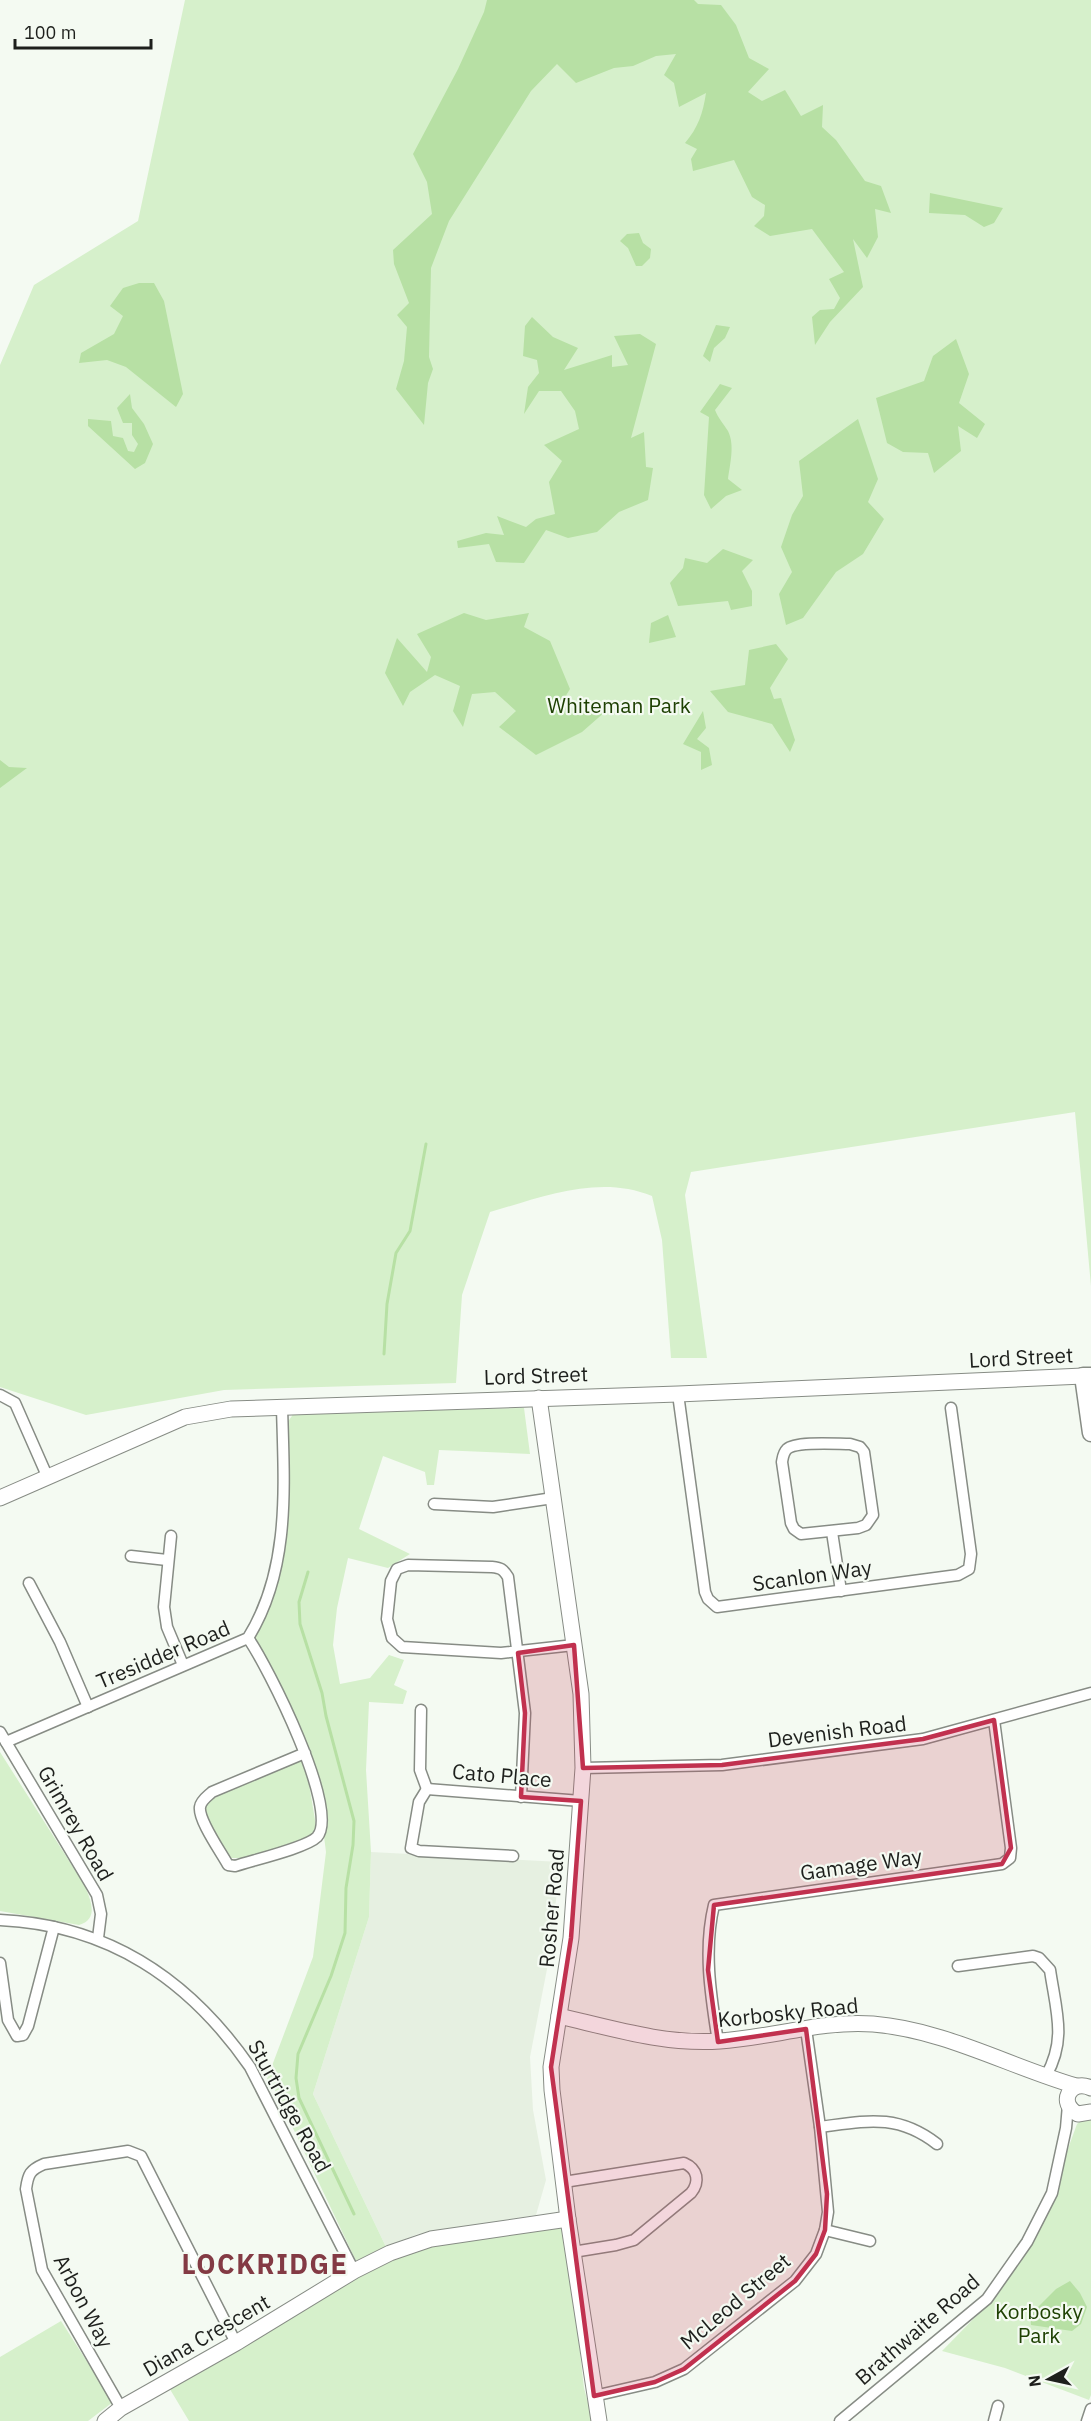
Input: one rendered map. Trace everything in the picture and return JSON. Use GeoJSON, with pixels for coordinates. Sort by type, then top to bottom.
{"type":"FeatureCollection","features":[{"type":"Feature","properties":{"kind":"main road"},"geometry":{"type":"LineString","coordinates":[[1087,1376],[1091,1433]]}},
{"type":"Feature","properties":{"kind":"street","name":"Lord Street"},"geometry":{"type":"LineString","coordinates":[[0,1498],[185,1417],[231,1408],[678,1394],[1087,1376]]}},
{"type":"Feature","properties":{"kind":"street","name":"Scanlon Way"},"geometry":{"type":"LineString","coordinates":[[678,1394],[708,1599],[717,1607],[958,1575],[969,1569],[971,1554],[951,1408]]}},
{"type":"Feature","properties":{"kind":"street"},"geometry":{"type":"LineString","coordinates":[[0,1395],[15,1403],[48,1478]]}},
{"type":"Feature","properties":{"kind":"street","name":"Rosher Road"},"geometry":{"type":"LineString","coordinates":[[539,1398],[581,1694],[583,1768],[571,1938],[551,2067],[552,2090],[568,2219],[599,2421]]}},
{"type":"Feature","properties":{"kind":"street","name":"Tresidder Road"},"geometry":{"type":"LineString","coordinates":[[3,1737],[88,1707],[248,1638],[261,1617],[279,1557],[284,1501],[282,1407]]}},
{"type":"Feature","properties":{"kind":"street"},"geometry":{"type":"LineString","coordinates":[[850,1444],[860,1447],[864,1452],[873,1515],[866,1526],[832,1532],[801,1534],[794,1529],[791,1523],[782,1462],[783,1453],[788,1447],[850,1444]]}},
{"type":"Feature","properties":{"kind":"street"},"geometry":{"type":"LineString","coordinates":[[434,1504],[493,1507],[553,1498]]}},
{"type":"Feature","properties":{"kind":"street"},"geometry":{"type":"LineString","coordinates":[[832,1532],[841,1591]]}},
{"type":"Feature","properties":{"kind":"street"},"geometry":{"type":"LineString","coordinates":[[171,1536],[164,1607],[167,1627],[183,1665]]}},
{"type":"Feature","properties":{"kind":"street"},"geometry":{"type":"LineString","coordinates":[[131,1556],[167,1560]]}},
{"type":"Feature","properties":{"kind":"street"},"geometry":{"type":"LineString","coordinates":[[521,1797],[525,1713],[518,1653],[508,1577],[501,1568],[408,1564],[401,1566],[390,1581],[388,1626],[392,1638],[402,1647],[518,1653],[574,1645]]}},
{"type":"Feature","properties":{"kind":"street"},"geometry":{"type":"LineString","coordinates":[[29,1583],[60,1642],[88,1707]]}},
{"type":"Feature","properties":{"kind":"street"},"geometry":{"type":"LineString","coordinates":[[248,1638],[260,1654],[305,1753],[320,1801],[323,1822],[318,1836],[307,1843],[235,1866],[228,1865],[201,1817],[200,1806],[203,1799],[212,1792],[305,1753]]}},
{"type":"Feature","properties":{"kind":"street","name":"Devenish Road"},"geometry":{"type":"LineString","coordinates":[[583,1768],[722,1765],[923,1739],[1091,1693]]}},
{"type":"Feature","properties":{"kind":"street","name":"Cato Place"},"geometry":{"type":"LineString","coordinates":[[421,1710],[420,1770],[428,1789],[580,1801]]}},
{"type":"Feature","properties":{"kind":"street","name":"Gamage Way"},"geometry":{"type":"LineString","coordinates":[[718,2042],[708,1970],[711,1917],[714,1905],[1002,1864],[1008,1860],[1011,1848],[994,1720]]}},
{"type":"Feature","properties":{"kind":"street","name":"Grimrey Road"},"geometry":{"type":"LineString","coordinates":[[3,1737],[97,1895],[101,1914],[98,1938]]}},
{"type":"Feature","properties":{"kind":"street"},"geometry":{"type":"LineString","coordinates":[[428,1789],[419,1802],[411,1848],[419,1851],[513,1856]]}},
{"type":"Feature","properties":{"kind":"street","name":"Sturtridge Road"},"geometry":{"type":"LineString","coordinates":[[0,1920],[54,1928],[98,1938],[176,1984],[200,2005],[228,2036],[250,2067],[354,2271]]}},
{"type":"Feature","properties":{"kind":"street"},"geometry":{"type":"LineString","coordinates":[[0,1963],[8,2020],[17,2036],[23,2035],[28,2026],[54,1928]]}},
{"type":"Feature","properties":{"kind":"street"},"geometry":{"type":"LineString","coordinates":[[958,1966],[1034,1956],[1046,1965],[1050,1971],[1059,2035],[1055,2060],[1049,2077],[1076,2108]]}},
{"type":"Feature","properties":{"kind":"street","name":"Korbosky Road"},"geometry":{"type":"LineString","coordinates":[[559,2016],[648,2037],[718,2042],[847,2024],[872,2024],[901,2028],[961,2043],[1049,2077],[1084,2087]]}},
{"type":"Feature","properties":{"kind":"street","name":"McLeod Street"},"geometry":{"type":"LineString","coordinates":[[594,2396],[655,2382],[684,2369],[795,2281],[816,2254],[825,2230],[828,2212],[820,2127],[806,2029]]}},
{"type":"Feature","properties":{"kind":"street"},"geometry":{"type":"LineString","coordinates":[[1076,2108],[1069,2091],[1084,2087]]}},
{"type":"Feature","properties":{"kind":"street","name":"Brathwaite Road"},"geometry":{"type":"LineString","coordinates":[[840,2421],[987,2299],[1040,2219],[1052,2193],[1066,2128],[1076,2108]]}},
{"type":"Feature","properties":{"kind":"street"},"geometry":{"type":"LineString","coordinates":[[820,2127],[884,2121],[920,2130],[937,2144]]}},
{"type":"Feature","properties":{"kind":"street","name":"Arbon Way"},"geometry":{"type":"LineString","coordinates":[[121,2409],[42,2270],[26,2189],[28,2176],[32,2169],[44,2164],[128,2151],[141,2156],[236,2343]]}},
{"type":"Feature","properties":{"kind":"street"},"geometry":{"type":"LineString","coordinates":[[564,2182],[684,2163],[694,2170],[697,2182],[691,2193],[634,2240],[616,2246],[573,2252]]}},
{"type":"Feature","properties":{"kind":"street","name":"Diana Crescent"},"geometry":{"type":"LineString","coordinates":[[105,2421],[121,2409],[236,2343],[354,2271],[390,2253],[431,2239],[568,2219]]}},
{"type":"Feature","properties":{"kind":"street"},"geometry":{"type":"LineString","coordinates":[[825,2230],[870,2241]]}},
{"type":"Feature","properties":{"kind":"street"},"geometry":{"type":"LineString","coordinates":[[994,2421],[998,2406]]}},
{"type":"Feature","properties":{"kind":"street"},"geometry":{"type":"LineString","coordinates":[[1087,2421],[1091,2409]]}},
{"type":"Feature","properties":{"kind":"highlighted area"},"geometry":{"type":"Polygon","coordinates":[[[574,1645],[583,1768],[722,1765],[923,1739],[994,1720],[1011,1848],[1002,1864],[714,1905],[708,1970],[718,2042],[806,2029],[827,2194],[825,2230],[816,2254],[795,2281],[684,2369],[655,2382],[594,2396],[551,2067],[571,1938],[581,1801],[521,1797],[525,1713],[518,1653],[574,1645]]]}},
{"type":"Feature","properties":{"kind":"shaded area"},"geometry":{"type":"Polygon","coordinates":[[[487,0],[694,0],[698,4],[721,5],[736,25],[749,58],[769,69],[748,92],[762,101],[785,90],[801,116],[823,105],[822,127],[836,140],[865,181],[881,186],[891,213],[875,209],[878,237],[867,258],[853,239],[863,287],[830,322],[815,345],[812,317],[820,310],[834,309],[840,298],[829,279],[844,272],[812,229],[770,236],[754,226],[764,216],[765,205],[752,197],[734,160],[693,171],[691,159],[697,149],[685,143],[699,120],[706,93],[679,107],[674,83],[664,75],[676,54],[656,56],[633,66],[614,68],[576,83],[557,64],[531,91],[449,221],[431,268],[429,357],[433,369],[428,383],[424,425],[396,389],[404,361],[407,327],[397,315],[409,303],[394,264],[393,250],[432,214],[427,182],[413,154],[458,69],[484,12],[487,0]]]}},
{"type":"Feature","properties":{"kind":"shaded area"},"geometry":{"type":"Polygon","coordinates":[[[930,193],[1003,208],[994,223],[984,227],[965,215],[929,213],[930,193]]]}},
{"type":"Feature","properties":{"kind":"shaded area"},"geometry":{"type":"Polygon","coordinates":[[[639,233],[643,243],[651,249],[650,258],[642,266],[636,266],[628,248],[620,241],[627,234],[639,233]]]}},
{"type":"Feature","properties":{"kind":"shaded area"},"geometry":{"type":"Polygon","coordinates":[[[139,283],[154,283],[164,301],[183,394],[176,407],[126,367],[107,360],[79,363],[81,353],[114,334],[123,316],[110,306],[123,288],[139,283]]]}},
{"type":"Feature","properties":{"kind":"shaded area"},"geometry":{"type":"Polygon","coordinates":[[[532,317],[553,337],[578,348],[564,370],[612,355],[612,367],[628,365],[614,336],[640,334],[656,344],[631,438],[644,432],[646,467],[653,468],[648,500],[619,512],[597,532],[568,538],[546,530],[524,563],[496,562],[489,544],[458,548],[457,541],[486,533],[504,535],[497,516],[526,527],[536,519],[555,514],[549,482],[562,461],[544,445],[579,429],[575,411],[561,391],[539,391],[524,414],[528,387],[539,373],[537,360],[523,356],[525,326],[532,317]]]}},
{"type":"Feature","properties":{"kind":"shaded area"},"geometry":{"type":"Polygon","coordinates":[[[716,325],[730,327],[725,338],[714,348],[710,362],[703,356],[716,325]]]}},
{"type":"Feature","properties":{"kind":"shaded area"},"geometry":{"type":"Polygon","coordinates":[[[956,339],[969,374],[959,403],[985,424],[977,438],[958,426],[961,451],[934,473],[928,453],[903,452],[887,443],[876,398],[924,381],[933,356],[956,339]]]}},
{"type":"Feature","properties":{"kind":"shaded area"},"geometry":{"type":"Polygon","coordinates":[[[720,384],[732,388],[715,410],[730,436],[731,455],[728,479],[742,490],[726,496],[711,509],[704,495],[709,417],[700,412],[720,384]]]}},
{"type":"Feature","properties":{"kind":"shaded area"},"geometry":{"type":"Polygon","coordinates":[[[130,394],[132,408],[144,424],[153,444],[145,463],[135,469],[88,426],[88,419],[111,421],[113,436],[123,438],[128,451],[134,452],[138,444],[132,435],[132,423],[123,423],[117,408],[130,394]]]}},
{"type":"Feature","properties":{"kind":"shaded area"},"geometry":{"type":"Polygon","coordinates":[[[858,419],[878,479],[868,502],[884,519],[863,554],[836,572],[803,618],[786,625],[779,594],[792,572],[781,547],[792,515],[803,496],[799,461],[858,419]]]}},
{"type":"Feature","properties":{"kind":"shaded area"},"geometry":{"type":"Polygon","coordinates":[[[723,549],[753,560],[742,571],[752,591],[752,606],[731,610],[728,601],[678,606],[670,583],[683,568],[685,558],[707,563],[723,549]]]}},
{"type":"Feature","properties":{"kind":"shaded area"},"geometry":{"type":"Polygon","coordinates":[[[464,613],[486,620],[529,613],[524,627],[550,641],[570,689],[562,702],[577,711],[606,711],[582,732],[536,755],[499,727],[516,711],[495,692],[472,694],[463,727],[453,711],[460,686],[435,675],[410,692],[403,706],[385,673],[397,638],[427,672],[431,657],[417,634],[464,613]]]}},
{"type":"Feature","properties":{"kind":"shaded area"},"geometry":{"type":"Polygon","coordinates":[[[668,615],[676,637],[649,643],[651,623],[668,615]]]}},
{"type":"Feature","properties":{"kind":"shaded area"},"geometry":{"type":"Polygon","coordinates":[[[776,644],[788,659],[770,688],[774,699],[781,698],[795,740],[790,752],[772,724],[728,712],[710,691],[745,685],[749,650],[776,644]]]}},
{"type":"Feature","properties":{"kind":"shaded area"},"geometry":{"type":"Polygon","coordinates":[[[703,711],[706,728],[697,739],[709,748],[712,765],[701,770],[701,752],[683,744],[703,711]]]}},
{"type":"Feature","properties":{"kind":"shaded area"},"geometry":{"type":"Polygon","coordinates":[[[0,760],[9,767],[27,768],[0,788],[0,760]]]}},
{"type":"Feature","properties":{"kind":"shaded area"},"geometry":{"type":"Polygon","coordinates":[[[371,1852],[561,1862],[547,1969],[530,2057],[533,2110],[546,2180],[536,2215],[418,2234],[386,2247],[313,2094],[369,1917],[371,1852]]]}},
{"type":"Feature","properties":{"kind":"shaded area"},"geometry":{"type":"Polygon","coordinates":[[[1070,2281],[1080,2293],[1087,2307],[1081,2324],[1072,2331],[1031,2325],[1030,2315],[1056,2289],[1070,2281]]]}},
{"type":"Feature","properties":{"kind":"green space","name":"Whiteman Park"},"geometry":{"type":"Polygon","coordinates":[[[185,0],[1091,0],[1091,1286],[1075,1112],[691,1172],[685,1195],[707,1358],[671,1358],[662,1240],[652,1196],[612,1187],[591,1187],[550,1195],[490,1212],[462,1295],[456,1383],[224,1390],[86,1415],[0,1387],[0,365],[34,285],[138,221],[185,0]]]}},
{"type":"Feature","properties":{"kind":"green space"},"geometry":{"type":"Polygon","coordinates":[[[524,1408],[530,1454],[439,1450],[434,1485],[427,1485],[425,1472],[383,1456],[359,1529],[410,1554],[388,1568],[348,1558],[337,1608],[333,1645],[340,1684],[370,1678],[389,1655],[404,1660],[394,1685],[407,1691],[403,1704],[369,1702],[366,1770],[371,1852],[369,1917],[313,2094],[386,2247],[356,2261],[273,2086],[267,2079],[313,1957],[326,1852],[317,1782],[253,1636],[282,1561],[289,1501],[287,1423],[294,1413],[524,1408]]]}},
{"type":"Feature","properties":{"kind":"green space"},"geometry":{"type":"Polygon","coordinates":[[[0,1752],[85,1886],[92,1909],[89,1918],[79,1925],[0,1911],[0,1752]]]}},
{"type":"Feature","properties":{"kind":"green space"},"geometry":{"type":"Polygon","coordinates":[[[301,1759],[309,1784],[316,1826],[310,1839],[252,1858],[226,1858],[204,1820],[204,1805],[221,1794],[301,1759]]]}},
{"type":"Feature","properties":{"kind":"green space","name":"Korbosky Park"},"geometry":{"type":"Polygon","coordinates":[[[1091,2111],[1091,2395],[1089,2400],[1005,2368],[942,2351],[990,2302],[1039,2228],[1077,2124],[1091,2111]]]}},
{"type":"Feature","properties":{"kind":"green space"},"geometry":{"type":"Polygon","coordinates":[[[565,2219],[584,2388],[593,2421],[189,2421],[165,2381],[390,2253],[565,2219]]]}},
{"type":"Feature","properties":{"kind":"green space"},"geometry":{"type":"Polygon","coordinates":[[[61,2321],[113,2402],[88,2421],[0,2421],[0,2357],[61,2321]]]}},
{"type":"Feature","properties":{"kind":"waterway"},"geometry":{"type":"LineString","coordinates":[[384,1354],[387,1304],[396,1253],[410,1231],[426,1144]]}},
{"type":"Feature","properties":{"kind":"waterway"},"geometry":{"type":"LineString","coordinates":[[308,1572],[299,1602],[300,1624],[322,1693],[354,1821],[353,1845],[346,1888],[345,1933],[331,1976],[298,2054],[296,2078],[299,2098],[354,2214]]}},
{"type":"Feature","properties":{"kind":"district","name":"LOCKRIDGE"},"geometry":{"type":"Point","coordinates":[265,2263]}}]}
